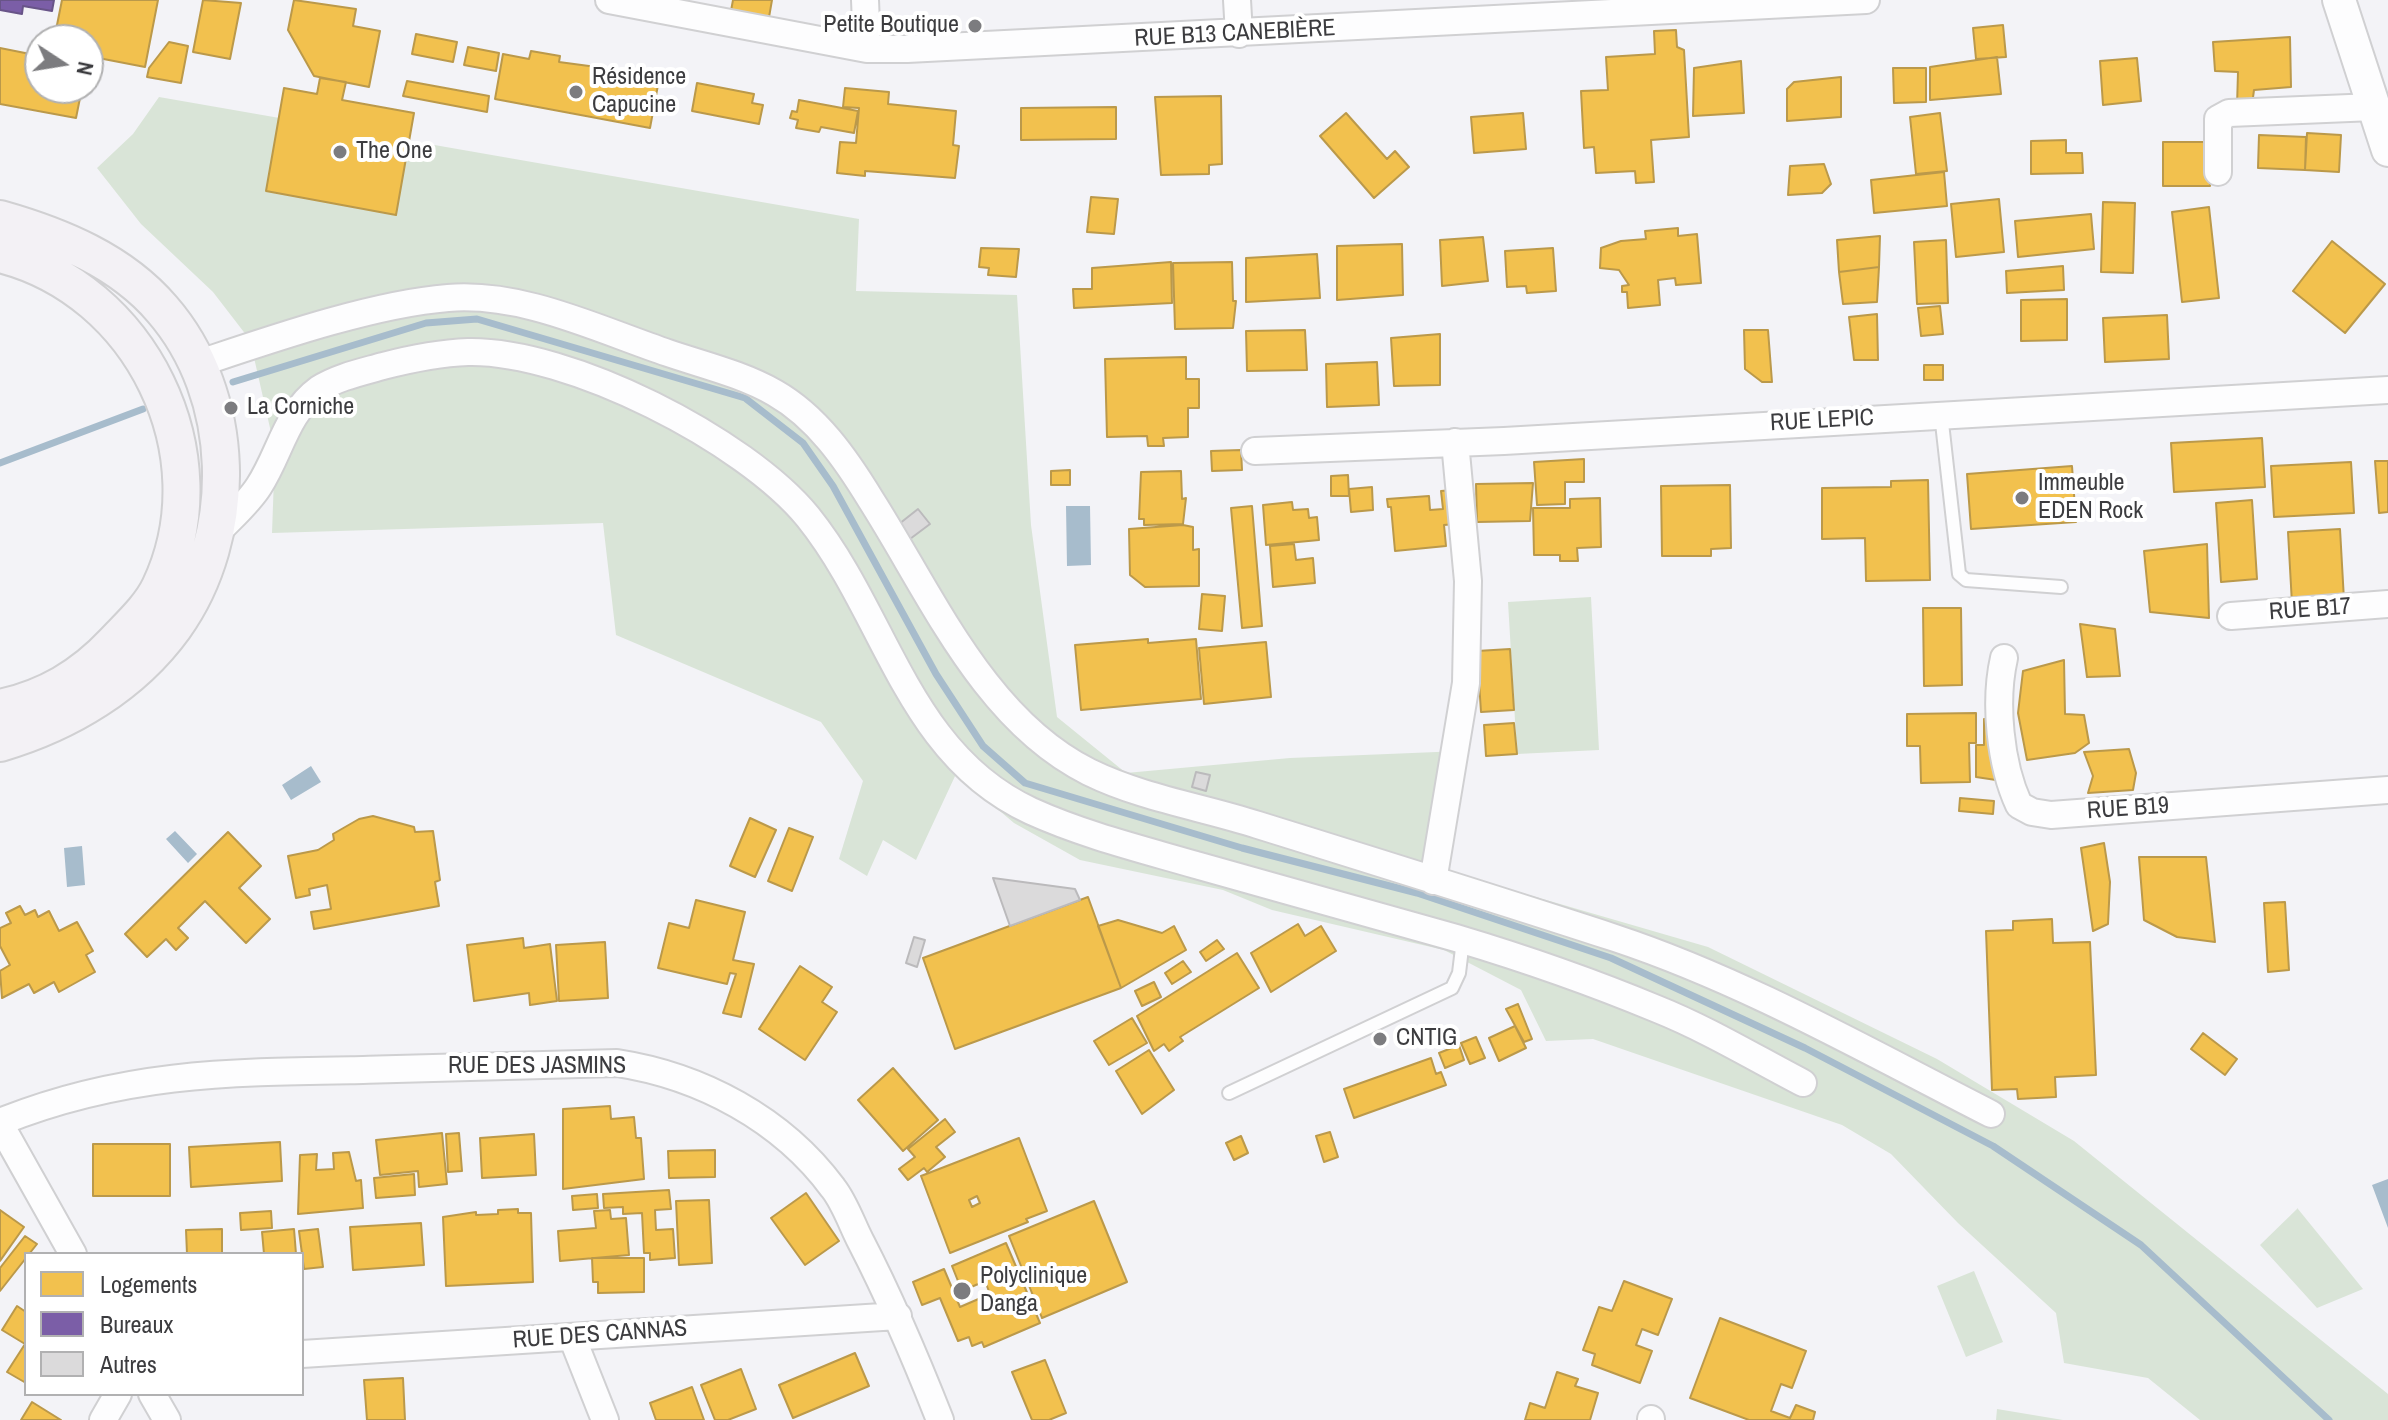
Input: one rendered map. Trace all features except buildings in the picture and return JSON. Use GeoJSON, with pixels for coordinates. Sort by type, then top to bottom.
{"type":"FeatureCollection","features":[{"type":"Feature","properties":{"kind":"main road"},"geometry":{"type":"LineString","coordinates":[[0,219],[89,251],[162,308],[197,364],[211,399],[221,462],[214,536],[180,617],[135,670],[98,700],[2,733]]}},
{"type":"Feature","properties":{"kind":"main road"},"geometry":{"type":"LineString","coordinates":[[0,254],[62,280],[122,327],[158,380],[170,410],[181,496],[170,560],[159,589],[136,621],[69,682],[26,702],[2,733]]}},
{"type":"Feature","properties":{"kind":"street","name":"RUE B13 CANEBIÈRE"},"geometry":{"type":"LineString","coordinates":[[609,0],[867,49],[1239,34],[1866,0]]}},
{"type":"Feature","properties":{"kind":"street"},"geometry":{"type":"LineString","coordinates":[[865,0],[867,49]]}},
{"type":"Feature","properties":{"kind":"street"},"geometry":{"type":"LineString","coordinates":[[1237,0],[1239,34]]}},
{"type":"Feature","properties":{"kind":"street"},"geometry":{"type":"LineString","coordinates":[[2339,0],[2388,149]]}},
{"type":"Feature","properties":{"kind":"street"},"geometry":{"type":"LineString","coordinates":[[2218,172],[2218,119],[2229,113],[2374,107]]}},
{"type":"Feature","properties":{"kind":"street"},"geometry":{"type":"LineString","coordinates":[[197,364],[348,318],[442,298],[476,297],[519,302],[734,375],[775,393],[818,425],[869,497],[957,642],[1001,699],[1044,742],[1086,770],[1126,787],[1208,809],[1665,955],[1991,1114]]}},
{"type":"Feature","properties":{"kind":"street"},"geometry":{"type":"LineString","coordinates":[[214,536],[258,488],[301,407],[318,390],[337,380],[410,359],[468,352],[496,354],[572,372],[657,408],[736,452],[805,513],[840,560],[919,712],[969,771],[1006,798],[1088,834],[1463,940],[1657,1009],[1803,1083]]}},
{"type":"Feature","properties":{"kind":"street","name":"RUE LEPIC"},"geometry":{"type":"LineString","coordinates":[[1255,451],[2388,390]]}},
{"type":"Feature","properties":{"kind":"street"},"geometry":{"type":"LineString","coordinates":[[1433,881],[1466,683],[1468,581],[1455,442]]}},
{"type":"Feature","properties":{"kind":"street","name":"RUE B17"},"geometry":{"type":"LineString","coordinates":[[2231,616],[2388,604]]}},
{"type":"Feature","properties":{"kind":"street","name":"RUE B19"},"geometry":{"type":"LineString","coordinates":[[2004,658],[1999,690],[2006,763],[2019,805],[2032,812],[2051,815],[2388,790]]}},
{"type":"Feature","properties":{"kind":"street","name":"RUE DES JASMINS"},"geometry":{"type":"LineString","coordinates":[[0,1123],[85,1092],[150,1079],[222,1073],[617,1063],[643,1067],[710,1090],[744,1107],[806,1157],[835,1189],[898,1316],[940,1420]]}},
{"type":"Feature","properties":{"kind":"street"},"geometry":{"type":"LineString","coordinates":[[0,1123],[72,1252]]}},
{"type":"Feature","properties":{"kind":"street","name":"RUE DES CANNAS"},"geometry":{"type":"LineString","coordinates":[[304,1354],[898,1316]]}},
{"type":"Feature","properties":{"kind":"street"},"geometry":{"type":"LineString","coordinates":[[572,1337],[605,1420]]}},
{"type":"Feature","properties":{"kind":"street"},"geometry":{"type":"LineString","coordinates":[[103,1420],[117,1396]]}},
{"type":"Feature","properties":{"kind":"street"},"geometry":{"type":"LineString","coordinates":[[153,1396],[167,1420]]}},
{"type":"Feature","properties":{"kind":"lane"},"geometry":{"type":"LineString","coordinates":[[1941,414],[1959,574],[1966,580],[2061,587]]}},
{"type":"Feature","properties":{"kind":"lane"},"geometry":{"type":"LineString","coordinates":[[1229,1093],[1452,988],[1459,973],[1463,940]]}},
{"type":"Feature","properties":{"kind":"shaded area"},"geometry":{"type":"Polygon","coordinates":[[[159,97],[859,219],[856,291],[1017,295],[1031,525],[1057,717],[1126,773],[1290,758],[1461,751],[1443,870],[1708,947],[1937,1059],[2074,1141],[2388,1394],[2388,1420],[2200,1420],[2148,1378],[2064,1363],[2056,1313],[1958,1223],[1891,1154],[1842,1125],[1593,1039],[1546,1041],[1521,990],[1444,950],[1272,910],[1223,890],[1080,860],[1014,823],[956,774],[916,860],[883,840],[867,876],[839,859],[863,781],[821,722],[616,635],[603,523],[272,533],[275,450],[250,340],[213,292],[141,224],[97,168],[133,134],[159,97]]]}},
{"type":"Feature","properties":{"kind":"shaded area"},"geometry":{"type":"Polygon","coordinates":[[[1591,597],[1599,750],[1517,754],[1508,602],[1591,597]]]}},
{"type":"Feature","properties":{"kind":"shaded area"},"geometry":{"type":"Polygon","coordinates":[[[2298,1208],[2363,1289],[2317,1308],[2260,1245],[2298,1208]]]}},
{"type":"Feature","properties":{"kind":"shaded area"},"geometry":{"type":"Polygon","coordinates":[[[1974,1271],[2003,1342],[1966,1357],[1937,1286],[1974,1271]]]}},
{"type":"Feature","properties":{"kind":"shaded area"},"geometry":{"type":"Polygon","coordinates":[[[1997,1409],[2063,1420],[1996,1420],[1997,1409]]]}},
{"type":"Feature","properties":{"kind":"water"},"geometry":{"type":"Polygon","coordinates":[[[1066,506],[1090,506],[1091,565],[1067,566],[1066,506]]]}},
{"type":"Feature","properties":{"kind":"water"},"geometry":{"type":"Polygon","coordinates":[[[311,766],[321,782],[291,800],[282,785],[311,766]]]}},
{"type":"Feature","properties":{"kind":"water"},"geometry":{"type":"Polygon","coordinates":[[[175,831],[197,854],[188,863],[166,839],[175,831]]]}},
{"type":"Feature","properties":{"kind":"water"},"geometry":{"type":"Polygon","coordinates":[[[82,846],[85,885],[67,887],[64,848],[82,846]]]}},
{"type":"Feature","properties":{"kind":"water"},"geometry":{"type":"Polygon","coordinates":[[[2388,1179],[2388,1228],[2372,1185],[2388,1179]]]}},
{"type":"Feature","properties":{"kind":"waterway"},"geometry":{"type":"LineString","coordinates":[[233,382],[426,323],[477,319],[745,398],[803,443],[833,486],[936,674],[983,746],[1025,783],[1242,848],[1417,893],[1611,958],[1805,1048],[1993,1146],[2141,1245],[2329,1420]]}},
{"type":"Feature","properties":{"kind":"waterway"},"geometry":{"type":"LineString","coordinates":[[0,463],[143,409]]}},
{"type":"Feature","properties":{"kind":"place","name":"Petite Boutique"},"geometry":{"type":"Point","coordinates":[975,26]}},
{"type":"Feature","properties":{"kind":"place","name":"Résidence Capucine"},"geometry":{"type":"Point","coordinates":[576,92]}},
{"type":"Feature","properties":{"kind":"place","name":"The One"},"geometry":{"type":"Point","coordinates":[340,152]}},
{"type":"Feature","properties":{"kind":"place","name":"La Corniche"},"geometry":{"type":"Point","coordinates":[231,408]}},
{"type":"Feature","properties":{"kind":"place","name":"Immeuble EDEN Rock"},"geometry":{"type":"Point","coordinates":[2022,498]}},
{"type":"Feature","properties":{"kind":"place","name":"CNTIG"},"geometry":{"type":"Point","coordinates":[1380,1039]}},
{"type":"Feature","properties":{"kind":"place","name":"Polyclinique Danga"},"geometry":{"type":"Point","coordinates":[962,1291]}}]}
